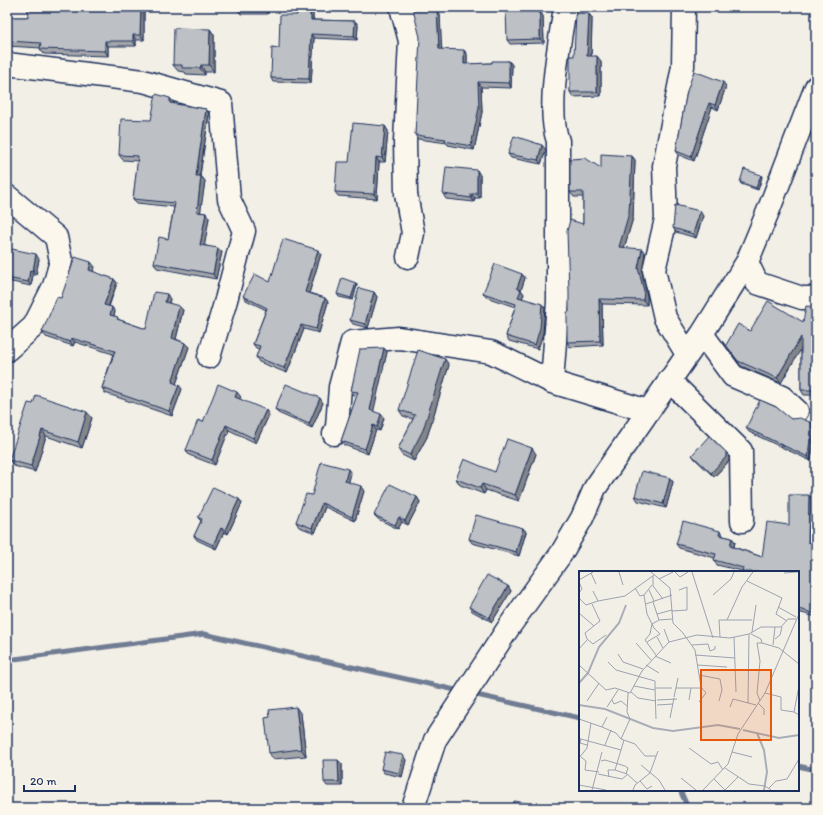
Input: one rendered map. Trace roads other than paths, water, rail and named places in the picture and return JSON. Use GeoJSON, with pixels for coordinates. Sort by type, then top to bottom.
{"type":"FeatureCollection","features":[{"type":"Feature","properties":{"kind":"street"},"geometry":{"type":"LineString","coordinates":[[401,7],[410,41],[405,156],[406,194],[413,233],[408,257]]}},
{"type":"Feature","properties":{"kind":"street"},"geometry":{"type":"LineString","coordinates":[[552,382],[559,255],[558,140],[554,130],[554,80],[566,7]]}},
{"type":"Feature","properties":{"kind":"street"},"geometry":{"type":"LineString","coordinates":[[684,7],[683,66],[664,166],[666,219],[654,270],[665,318],[687,354]]}},
{"type":"Feature","properties":{"kind":"street"},"geometry":{"type":"LineString","coordinates":[[7,64],[143,81],[221,103],[230,199],[244,231],[226,300],[208,357]]}},
{"type":"Feature","properties":{"kind":"street"},"geometry":{"type":"LineString","coordinates":[[413,808],[435,740],[512,624],[561,554],[582,518],[596,488],[702,334],[747,262],[816,87]]}},
{"type":"Feature","properties":{"kind":"street"},"geometry":{"type":"LineString","coordinates":[[7,350],[34,326],[54,286],[61,261],[56,237],[10,201]]}},
{"type":"Feature","properties":{"kind":"street"},"geometry":{"type":"LineString","coordinates":[[747,262],[757,283],[802,298],[816,298]]}},
{"type":"Feature","properties":{"kind":"street"},"geometry":{"type":"LineString","coordinates":[[702,334],[733,376],[782,397],[797,411]]}},
{"type":"Feature","properties":{"kind":"street"},"geometry":{"type":"LineString","coordinates":[[334,434],[337,428],[340,387],[352,342],[399,338],[491,352],[552,382],[648,411]]}},
{"type":"Feature","properties":{"kind":"street"},"geometry":{"type":"LineString","coordinates":[[669,380],[741,451],[742,521]]}},
{"type":"Feature","properties":{"kind":"waterway"},"geometry":{"type":"LineString","coordinates":[[7,660],[204,634],[460,691]]}},
{"type":"Feature","properties":{"kind":"waterway"},"geometry":{"type":"LineString","coordinates":[[472,694],[579,718]]}},
{"type":"Feature","properties":{"kind":"waterway"},"geometry":{"type":"LineString","coordinates":[[799,766],[816,770]]}},
{"type":"Feature","properties":{"kind":"waterway"},"geometry":{"type":"LineString","coordinates":[[680,791],[688,808]]}}]}
